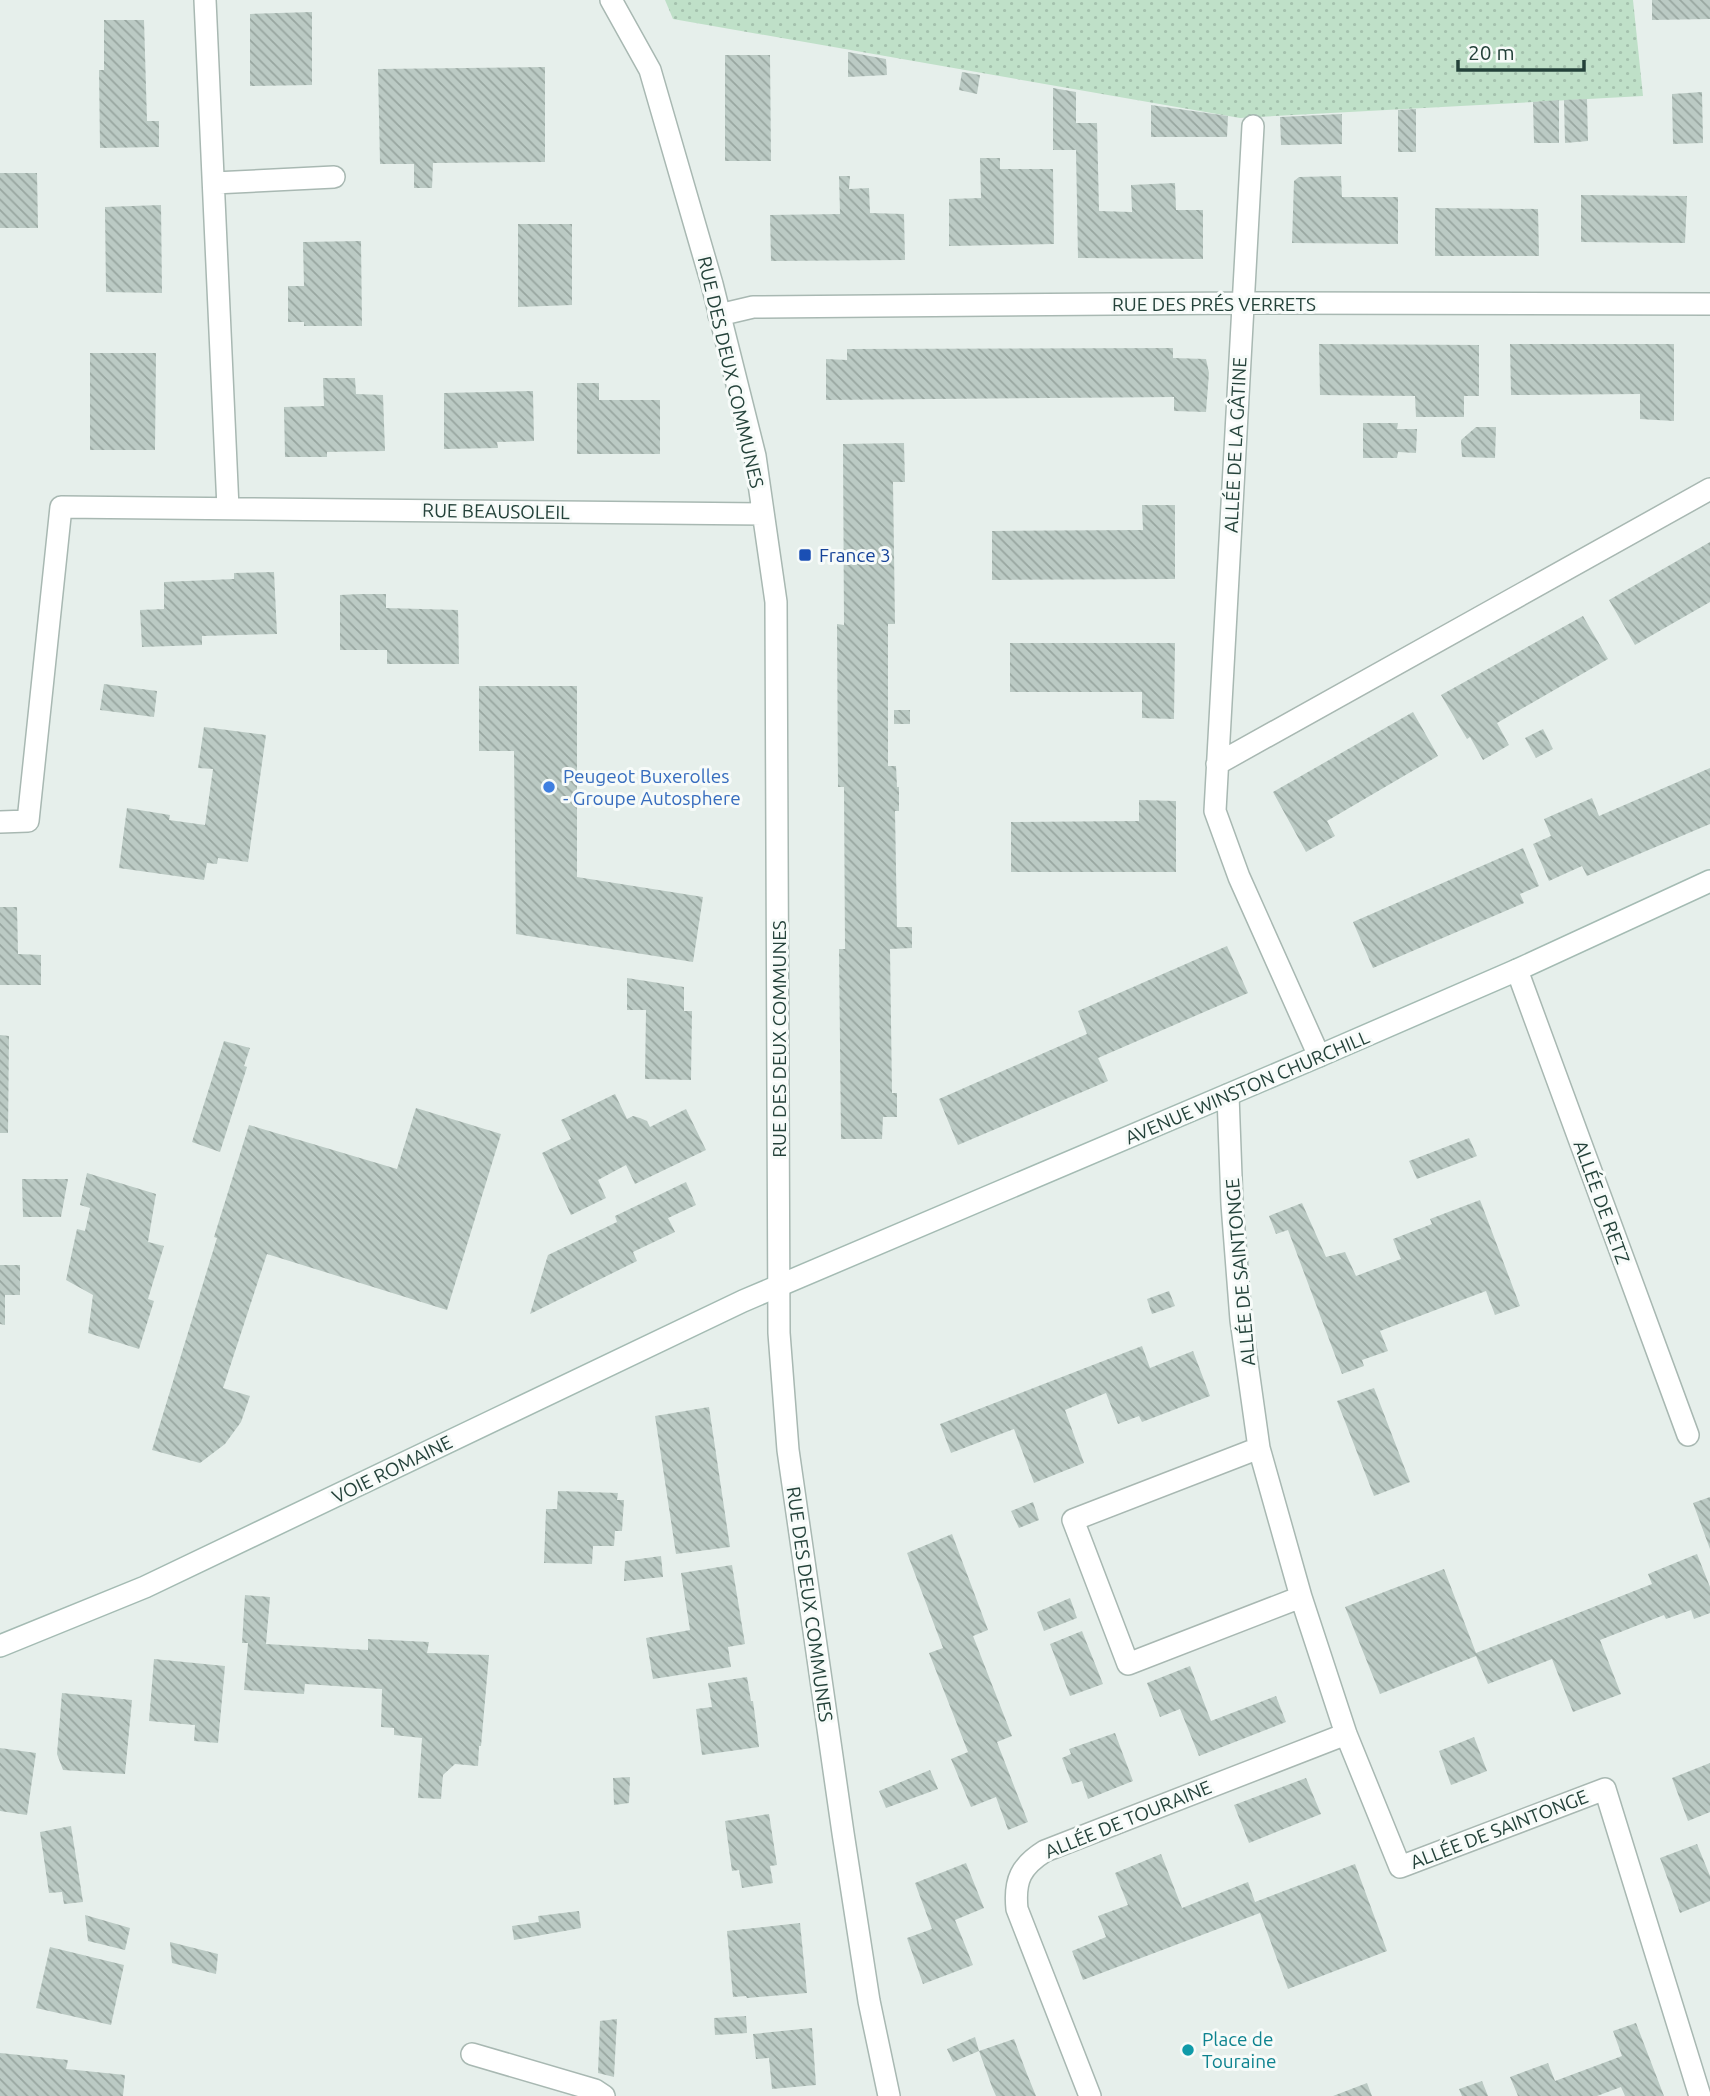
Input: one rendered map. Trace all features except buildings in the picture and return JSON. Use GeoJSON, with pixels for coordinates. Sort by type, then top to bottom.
{"type":"FeatureCollection","features":[{"type":"Feature","properties":{"kind":"street"},"geometry":{"type":"LineString","coordinates":[[205,0],[228,508]]}},
{"type":"Feature","properties":{"kind":"street","name":"RUE DES DEUX COMMUNES"},"geometry":{"type":"LineString","coordinates":[[611,0],[650,70],[719,315],[755,456],[776,602],[779,1333],[788,1450],[845,1846],[869,2001],[889,2096]]}},
{"type":"Feature","properties":{"kind":"street","name":"ALLÉE DE LA GÂTINE"},"geometry":{"type":"LineString","coordinates":[[1253,126],[1215,811],[1239,877],[1319,1056]]}},
{"type":"Feature","properties":{"kind":"street"},"geometry":{"type":"LineString","coordinates":[[214,183],[334,177]]}},
{"type":"Feature","properties":{"kind":"street","name":"RUE DES PRÉS VERRETS"},"geometry":{"type":"LineString","coordinates":[[719,315],[753,307],[1243,303],[1710,304]]}},
{"type":"Feature","properties":{"kind":"street"},"geometry":{"type":"LineString","coordinates":[[1217,764],[1710,489]]}},
{"type":"Feature","properties":{"kind":"street","name":"RUE BEAUSOLEIL"},"geometry":{"type":"LineString","coordinates":[[0,822],[28,821],[61,507],[764,514]]}},
{"type":"Feature","properties":{"kind":"street","name":"AVENUE WINSTON CHURCHILL"},"geometry":{"type":"LineString","coordinates":[[780,1285],[1517,970],[1710,881]]}},
{"type":"Feature","properties":{"kind":"street","name":"ALLÉE DE RETZ"},"geometry":{"type":"LineString","coordinates":[[1517,970],[1688,1435]]}},
{"type":"Feature","properties":{"kind":"street","name":"ALLÉE DE SAINTONGE"},"geometry":{"type":"LineString","coordinates":[[1228,1095],[1241,1320],[1259,1448],[1301,1597],[1346,1734],[1400,1867],[1605,1789],[1700,2096]]}},
{"type":"Feature","properties":{"kind":"street","name":"VOIE ROMAINE"},"geometry":{"type":"LineString","coordinates":[[0,1646],[145,1587],[780,1285]]}},
{"type":"Feature","properties":{"kind":"street"},"geometry":{"type":"LineString","coordinates":[[1259,1448],[1073,1520],[1128,1664],[1301,1597]]}},
{"type":"Feature","properties":{"kind":"street","name":"ALLÉE DE TOURAINE"},"geometry":{"type":"LineString","coordinates":[[1090,2096],[1017,1909],[1015,1892],[1021,1872],[1031,1859],[1045,1850],[1346,1734]]}},
{"type":"Feature","properties":{"kind":"street"},"geometry":{"type":"LineString","coordinates":[[472,2054],[595,2090],[604,2096]]}},
{"type":"Feature","properties":{"kind":"green space"},"geometry":{"type":"Polygon","coordinates":[[[665,0],[1633,0],[1643,96],[1240,118],[673,19],[665,0]]]}},
{"type":"Feature","properties":{"kind":"place","name":"France 3"},"geometry":{"type":"Point","coordinates":[805,555]}},
{"type":"Feature","properties":{"kind":"place","name":"Peugeot Buxerolles - Groupe Autosphere"},"geometry":{"type":"Point","coordinates":[549,787]}},
{"type":"Feature","properties":{"kind":"place","name":"Place de Touraine"},"geometry":{"type":"Point","coordinates":[1188,2050]}}]}
